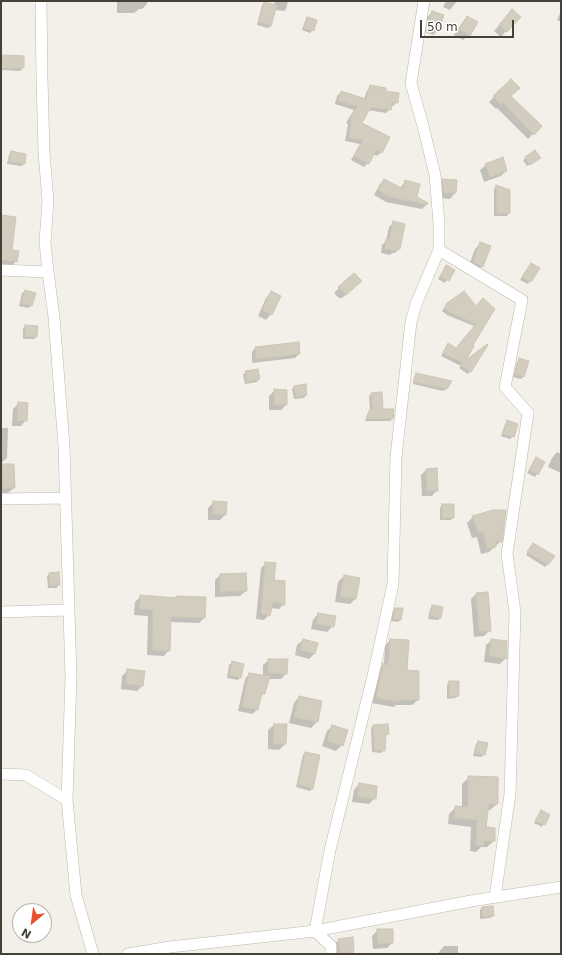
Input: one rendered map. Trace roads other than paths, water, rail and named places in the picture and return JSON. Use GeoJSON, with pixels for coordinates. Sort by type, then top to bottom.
{"type":"FeatureCollection","features":[{"type":"Feature","properties":{"kind":"street"},"geometry":{"type":"LineString","coordinates":[[41,1],[44,152],[48,201],[46,242],[54,317],[63,439],[71,677],[67,800],[76,895],[93,954]]}},
{"type":"Feature","properties":{"kind":"street"},"geometry":{"type":"LineString","coordinates":[[315,931],[330,850],[373,676],[393,584],[396,456],[411,322],[416,304],[439,250],[435,175],[411,83],[424,1]]}},
{"type":"Feature","properties":{"kind":"street"},"geometry":{"type":"LineString","coordinates":[[439,250],[522,300],[505,386],[528,413],[507,554],[515,612],[511,771],[510,794],[495,897]]}},
{"type":"Feature","properties":{"kind":"street"},"geometry":{"type":"LineString","coordinates":[[1,270],[48,272]]}},
{"type":"Feature","properties":{"kind":"street"},"geometry":{"type":"LineString","coordinates":[[1,499],[64,498]]}},
{"type":"Feature","properties":{"kind":"street"},"geometry":{"type":"LineString","coordinates":[[1,612],[68,610]]}},
{"type":"Feature","properties":{"kind":"street"},"geometry":{"type":"LineString","coordinates":[[1,774],[26,775],[67,800]]}},
{"type":"Feature","properties":{"kind":"street"},"geometry":{"type":"LineString","coordinates":[[128,954],[315,931],[495,897],[561,887]]}},
{"type":"Feature","properties":{"kind":"street"},"geometry":{"type":"LineString","coordinates":[[315,931],[331,946],[331,954]]}}]}
